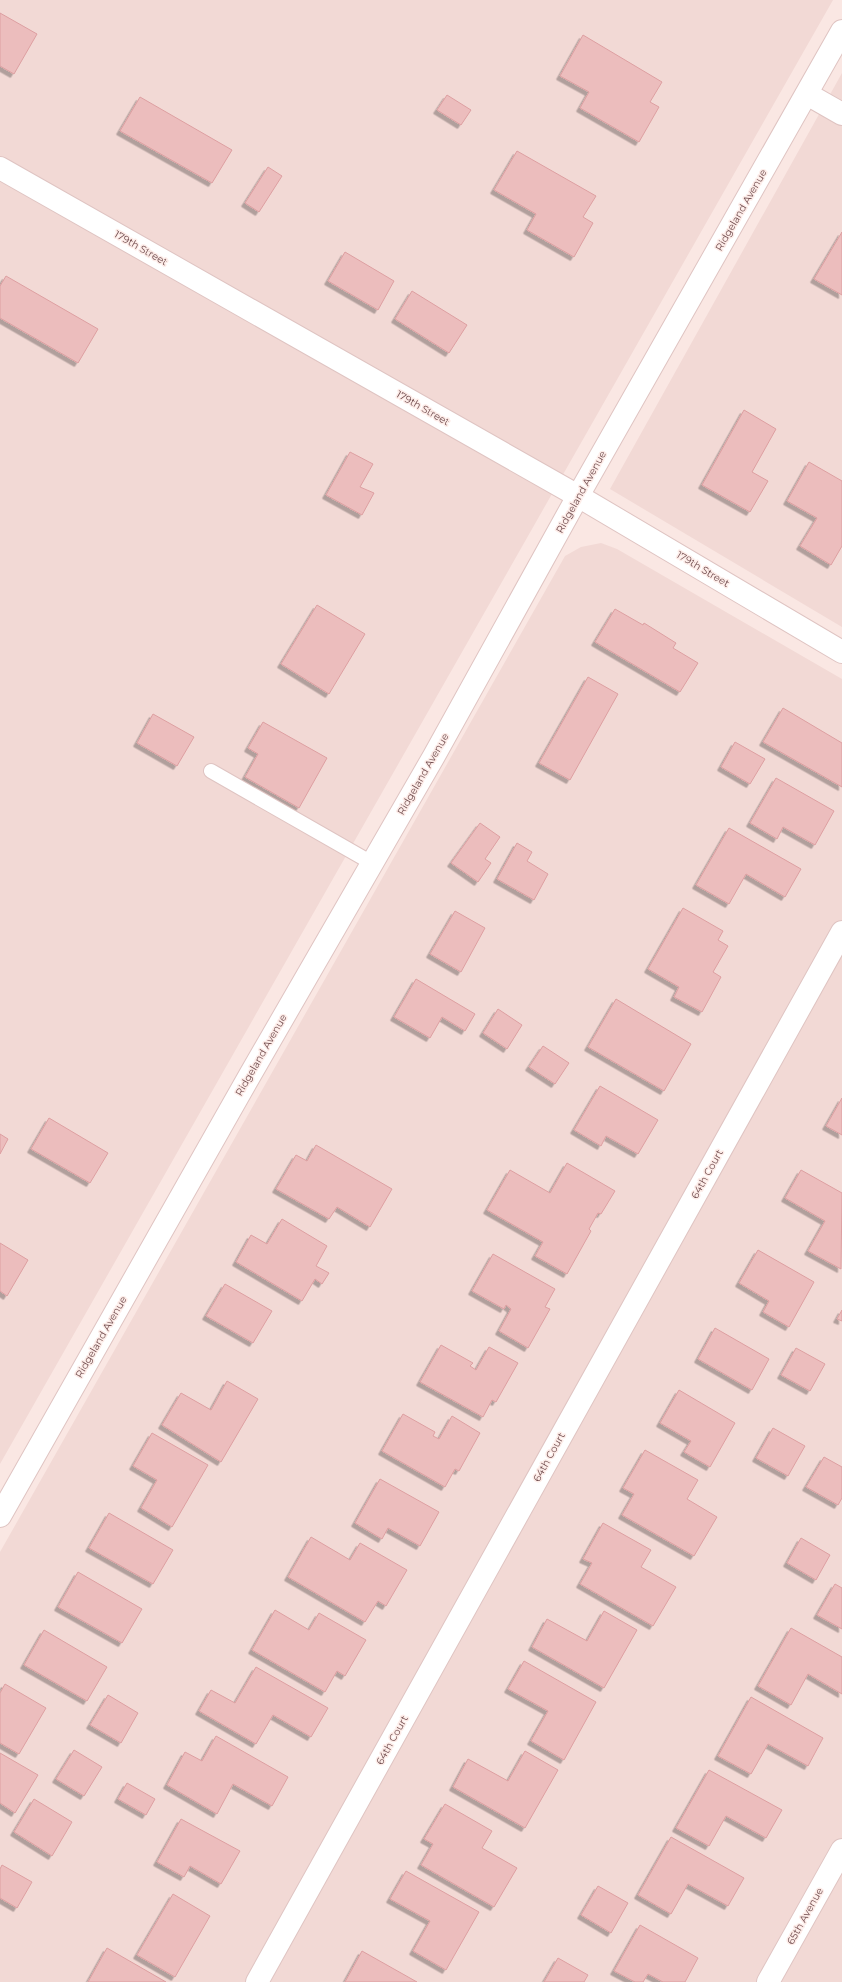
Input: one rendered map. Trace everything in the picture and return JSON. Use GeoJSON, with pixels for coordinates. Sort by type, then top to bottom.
{"type":"FeatureCollection","features":[{"type":"Feature","properties":{"kind":"street","name":"Ridgeland Avenue"},"geometry":{"type":"LineString","coordinates":[[0,1516],[372,863],[842,31]]}},
{"type":"Feature","properties":{"kind":"street"},"geometry":{"type":"LineString","coordinates":[[807,94],[842,114]]}},
{"type":"Feature","properties":{"kind":"street","name":"179th Street"},"geometry":{"type":"LineString","coordinates":[[0,168],[578,496],[842,652]]}},
{"type":"Feature","properties":{"kind":"street","name":"64th Court"},"geometry":{"type":"LineString","coordinates":[[257,1982],[842,932]]}},
{"type":"Feature","properties":{"kind":"street","name":"65th Avenue"},"geometry":{"type":"LineString","coordinates":[[768,1982],[842,1850]]}},
{"type":"Feature","properties":{"kind":"lane"},"geometry":{"type":"LineString","coordinates":[[211,771],[372,863]]}},
{"type":"Feature","properties":{"kind":"shaded area"},"geometry":{"type":"Polygon","coordinates":[[[0,0],[833,0],[0,1464],[0,0]]]}},
{"type":"Feature","properties":{"kind":"shaded area"},"geometry":{"type":"Polygon","coordinates":[[[842,73],[842,627],[610,489],[842,73]]]}},
{"type":"Feature","properties":{"kind":"shaded area"},"geometry":{"type":"Polygon","coordinates":[[[601,543],[617,549],[842,679],[842,1982],[0,1982],[0,1552],[565,556],[581,547],[601,543]]]}},
{"type":"Feature","properties":{"kind":"building"},"geometry":{"type":"Polygon","coordinates":[[[0,13],[37,34],[14,74],[0,66],[0,13]]]}},
{"type":"Feature","properties":{"kind":"building"},"geometry":{"type":"Polygon","coordinates":[[[583,35],[662,82],[650,102],[659,107],[639,142],[580,108],[589,92],[560,76],[583,35]]]}},
{"type":"Feature","properties":{"kind":"building"},"geometry":{"type":"Polygon","coordinates":[[[447,95],[471,110],[461,125],[437,110],[447,95]]]}},
{"type":"Feature","properties":{"kind":"building"},"geometry":{"type":"Polygon","coordinates":[[[140,97],[232,150],[212,183],[120,131],[140,97]]]}},
{"type":"Feature","properties":{"kind":"building"},"geometry":{"type":"Polygon","coordinates":[[[517,151],[596,196],[583,217],[593,223],[574,257],[527,230],[536,214],[494,190],[517,151]]]}},
{"type":"Feature","properties":{"kind":"building"},"geometry":{"type":"Polygon","coordinates":[[[268,167],[282,176],[259,212],[245,203],[268,167]]]}},
{"type":"Feature","properties":{"kind":"building"},"geometry":{"type":"Polygon","coordinates":[[[842,232],[842,295],[814,279],[842,232]]]}},
{"type":"Feature","properties":{"kind":"building"},"geometry":{"type":"Polygon","coordinates":[[[345,252],[394,281],[378,310],[328,281],[345,252]]]}},
{"type":"Feature","properties":{"kind":"building"},"geometry":{"type":"Polygon","coordinates":[[[6,276],[98,329],[78,363],[0,318],[0,286],[6,276]]]}},
{"type":"Feature","properties":{"kind":"building"},"geometry":{"type":"Polygon","coordinates":[[[412,291],[467,325],[449,353],[395,319],[412,291]]]}},
{"type":"Feature","properties":{"kind":"building"},"geometry":{"type":"Polygon","coordinates":[[[744,410],[776,429],[752,472],[768,481],[750,512],[702,485],[744,410]]]}},
{"type":"Feature","properties":{"kind":"building"},"geometry":{"type":"Polygon","coordinates":[[[350,452],[373,464],[360,487],[374,493],[362,515],[326,495],[350,452]]]}},
{"type":"Feature","properties":{"kind":"building"},"geometry":{"type":"Polygon","coordinates":[[[809,462],[842,481],[842,546],[831,565],[800,546],[817,518],[787,501],[809,462]]]}},
{"type":"Feature","properties":{"kind":"building"},"geometry":{"type":"Polygon","coordinates":[[[317,605],[365,634],[329,694],[281,664],[317,605]]]}},
{"type":"Feature","properties":{"kind":"building"},"geometry":{"type":"Polygon","coordinates":[[[615,609],[643,625],[644,623],[676,643],[673,648],[698,663],[680,692],[595,642],[615,609]]]}},
{"type":"Feature","properties":{"kind":"building"},"geometry":{"type":"Polygon","coordinates":[[[588,677],[618,694],[570,780],[539,763],[588,677]]]}},
{"type":"Feature","properties":{"kind":"building"},"geometry":{"type":"Polygon","coordinates":[[[783,708],[842,743],[842,787],[763,742],[783,708]]]}},
{"type":"Feature","properties":{"kind":"building"},"geometry":{"type":"Polygon","coordinates":[[[153,714],[194,737],[177,766],[137,743],[153,714]]]}},
{"type":"Feature","properties":{"kind":"building"},"geometry":{"type":"Polygon","coordinates":[[[263,722],[327,758],[299,808],[245,777],[258,754],[248,748],[263,722]]]}},
{"type":"Feature","properties":{"kind":"building"},"geometry":{"type":"Polygon","coordinates":[[[735,742],[765,759],[750,784],[721,767],[735,742]]]}},
{"type":"Feature","properties":{"kind":"building"},"geometry":{"type":"Polygon","coordinates":[[[776,778],[834,811],[815,845],[783,827],[777,839],[750,823],[776,778]]]}},
{"type":"Feature","properties":{"kind":"building"},"geometry":{"type":"Polygon","coordinates":[[[480,823],[500,837],[485,859],[491,863],[478,882],[451,863],[480,823]]]}},
{"type":"Feature","properties":{"kind":"building"},"geometry":{"type":"Polygon","coordinates":[[[729,828],[801,869],[785,897],[746,874],[729,904],[696,885],[729,828]]]}},
{"type":"Feature","properties":{"kind":"building"},"geometry":{"type":"Polygon","coordinates":[[[517,843],[532,852],[527,861],[548,874],[534,900],[497,879],[517,843]]]}},
{"type":"Feature","properties":{"kind":"building"},"geometry":{"type":"Polygon","coordinates":[[[683,908],[723,931],[718,940],[728,946],[713,972],[721,977],[702,1012],[674,997],[679,987],[648,969],[683,908]]]}},
{"type":"Feature","properties":{"kind":"building"},"geometry":{"type":"Polygon","coordinates":[[[455,911],[485,928],[461,972],[430,954],[455,911]]]}},
{"type":"Feature","properties":{"kind":"building"},"geometry":{"type":"Polygon","coordinates":[[[416,979],[475,1014],[465,1031],[442,1017],[430,1038],[394,1017],[416,979]]]}},
{"type":"Feature","properties":{"kind":"building"},"geometry":{"type":"Polygon","coordinates":[[[616,999],[691,1044],[664,1091],[588,1047],[616,999]]]}},
{"type":"Feature","properties":{"kind":"building"},"geometry":{"type":"Polygon","coordinates":[[[498,1009],[522,1025],[507,1049],[483,1033],[498,1009]]]}},
{"type":"Feature","properties":{"kind":"building"},"geometry":{"type":"Polygon","coordinates":[[[543,1046],[569,1063],[555,1084],[529,1067],[543,1046]]]}},
{"type":"Feature","properties":{"kind":"building"},"geometry":{"type":"Polygon","coordinates":[[[600,1086],[658,1120],[638,1154],[606,1136],[601,1146],[574,1130],[600,1086]]]}},
{"type":"Feature","properties":{"kind":"building"},"geometry":{"type":"Polygon","coordinates":[[[842,1098],[842,1135],[826,1126],[842,1098]]]}},
{"type":"Feature","properties":{"kind":"building"},"geometry":{"type":"Polygon","coordinates":[[[49,1118],[108,1153],[90,1183],[31,1149],[49,1118]]]}},
{"type":"Feature","properties":{"kind":"building"},"geometry":{"type":"Polygon","coordinates":[[[0,1134],[8,1139],[0,1154],[0,1134]]]}},
{"type":"Feature","properties":{"kind":"building"},"geometry":{"type":"Polygon","coordinates":[[[316,1145],[392,1189],[370,1227],[337,1207],[329,1219],[276,1189],[296,1155],[307,1161],[316,1145]]]}},
{"type":"Feature","properties":{"kind":"building"},"geometry":{"type":"Polygon","coordinates":[[[567,1163],[615,1191],[601,1214],[598,1213],[589,1229],[591,1231],[567,1274],[535,1256],[543,1242],[487,1210],[510,1170],[550,1193],[567,1163]]]}},
{"type":"Feature","properties":{"kind":"building"},"geometry":{"type":"Polygon","coordinates":[[[801,1170],[842,1193],[841,1269],[808,1251],[825,1221],[785,1198],[801,1170]]]}},
{"type":"Feature","properties":{"kind":"building"},"geometry":{"type":"Polygon","coordinates":[[[282,1219],[327,1246],[316,1266],[329,1273],[322,1284],[315,1279],[302,1301],[236,1262],[251,1235],[267,1244],[282,1219]]]}},
{"type":"Feature","properties":{"kind":"building"},"geometry":{"type":"Polygon","coordinates":[[[0,1243],[28,1260],[7,1296],[0,1291],[0,1243]]]}},
{"type":"Feature","properties":{"kind":"building"},"geometry":{"type":"Polygon","coordinates":[[[758,1250],[814,1282],[789,1327],[763,1312],[769,1301],[739,1283],[758,1250]]]}},
{"type":"Feature","properties":{"kind":"building"},"geometry":{"type":"Polygon","coordinates":[[[493,1254],[555,1289],[545,1307],[550,1309],[528,1348],[499,1331],[511,1309],[506,1305],[504,1309],[472,1291],[493,1254]]]}},
{"type":"Feature","properties":{"kind":"building"},"geometry":{"type":"Polygon","coordinates":[[[225,1284],[272,1311],[253,1343],[206,1316],[225,1284]]]}},
{"type":"Feature","properties":{"kind":"building"},"geometry":{"type":"Polygon","coordinates":[[[842,1310],[842,1321],[837,1319],[842,1310]]]}},
{"type":"Feature","properties":{"kind":"building"},"geometry":{"type":"Polygon","coordinates":[[[715,1328],[769,1359],[752,1390],[698,1359],[715,1328]]]}},
{"type":"Feature","properties":{"kind":"building"},"geometry":{"type":"Polygon","coordinates":[[[441,1345],[473,1363],[470,1366],[476,1370],[489,1347],[518,1363],[496,1402],[492,1400],[483,1417],[420,1382],[441,1345]]]}},
{"type":"Feature","properties":{"kind":"building"},"geometry":{"type":"Polygon","coordinates":[[[796,1348],[825,1364],[810,1391],[781,1375],[796,1348]]]}},
{"type":"Feature","properties":{"kind":"building"},"geometry":{"type":"Polygon","coordinates":[[[227,1381],[258,1399],[221,1462],[162,1425],[181,1393],[211,1410],[227,1381]]]}},
{"type":"Feature","properties":{"kind":"building"},"geometry":{"type":"Polygon","coordinates":[[[679,1390],[735,1423],[710,1467],[684,1452],[691,1441],[660,1423],[679,1390]]]}},
{"type":"Feature","properties":{"kind":"building"},"geometry":{"type":"Polygon","coordinates":[[[403,1414],[435,1432],[433,1436],[439,1439],[452,1416],[480,1433],[459,1471],[455,1469],[445,1487],[382,1451],[403,1414]]]}},
{"type":"Feature","properties":{"kind":"building"},"geometry":{"type":"Polygon","coordinates":[[[773,1428],[805,1446],[788,1476],[756,1458],[773,1428]]]}},
{"type":"Feature","properties":{"kind":"building"},"geometry":{"type":"Polygon","coordinates":[[[152,1433],[208,1465],[172,1527],[141,1508],[157,1480],[133,1466],[152,1433]]]}},
{"type":"Feature","properties":{"kind":"building"},"geometry":{"type":"Polygon","coordinates":[[[645,1450],[698,1480],[687,1499],[717,1517],[694,1556],[622,1515],[634,1494],[623,1488],[645,1450]]]}},
{"type":"Feature","properties":{"kind":"building"},"geometry":{"type":"Polygon","coordinates":[[[824,1457],[842,1467],[842,1498],[838,1505],[806,1487],[824,1457]]]}},
{"type":"Feature","properties":{"kind":"building"},"geometry":{"type":"Polygon","coordinates":[[[380,1479],[439,1512],[420,1546],[388,1528],[382,1539],[355,1523],[380,1479]]]}},
{"type":"Feature","properties":{"kind":"building"},"geometry":{"type":"Polygon","coordinates":[[[109,1513],[173,1550],[153,1584],[89,1548],[109,1513]]]}},
{"type":"Feature","properties":{"kind":"building"},"geometry":{"type":"Polygon","coordinates":[[[603,1523],[651,1550],[641,1567],[676,1587],[653,1626],[580,1584],[592,1563],[583,1559],[603,1523]]]}},
{"type":"Feature","properties":{"kind":"building"},"geometry":{"type":"Polygon","coordinates":[[[311,1537],[350,1560],[360,1543],[407,1570],[386,1606],[378,1601],[365,1622],[288,1577],[311,1537]]]}},
{"type":"Feature","properties":{"kind":"building"},"geometry":{"type":"Polygon","coordinates":[[[801,1538],[830,1555],[816,1580],[787,1563],[801,1538]]]}},
{"type":"Feature","properties":{"kind":"building"},"geometry":{"type":"Polygon","coordinates":[[[78,1572],[142,1609],[122,1643],[58,1607],[78,1572]]]}},
{"type":"Feature","properties":{"kind":"building"},"geometry":{"type":"Polygon","coordinates":[[[835,1584],[842,1588],[842,1629],[817,1615],[835,1584]]]}},
{"type":"Feature","properties":{"kind":"building"},"geometry":{"type":"Polygon","coordinates":[[[275,1610],[309,1630],[319,1613],[366,1640],[345,1676],[337,1671],[325,1692],[252,1650],[275,1610]]]}},
{"type":"Feature","properties":{"kind":"building"},"geometry":{"type":"Polygon","coordinates":[[[604,1611],[637,1630],[604,1688],[532,1647],[547,1619],[587,1641],[604,1611]]]}},
{"type":"Feature","properties":{"kind":"building"},"geometry":{"type":"Polygon","coordinates":[[[791,1628],[842,1657],[842,1694],[808,1674],[791,1705],[758,1686],[791,1628]]]}},
{"type":"Feature","properties":{"kind":"building"},"geometry":{"type":"Polygon","coordinates":[[[44,1630],[107,1667],[87,1701],[24,1665],[44,1630]]]}},
{"type":"Feature","properties":{"kind":"building"},"geometry":{"type":"Polygon","coordinates":[[[524,1661],[596,1702],[564,1760],[531,1741],[548,1711],[508,1689],[524,1661]]]}},
{"type":"Feature","properties":{"kind":"building"},"geometry":{"type":"Polygon","coordinates":[[[256,1667],[328,1708],[311,1737],[273,1715],[256,1744],[199,1711],[211,1690],[235,1703],[256,1667]]]}},
{"type":"Feature","properties":{"kind":"building"},"geometry":{"type":"Polygon","coordinates":[[[5,1684],[46,1708],[19,1754],[0,1743],[0,1693],[5,1684]]]}},
{"type":"Feature","properties":{"kind":"building"},"geometry":{"type":"Polygon","coordinates":[[[108,1695],[138,1713],[121,1743],[90,1725],[108,1695]]]}},
{"type":"Feature","properties":{"kind":"building"},"geometry":{"type":"Polygon","coordinates":[[[751,1697],[823,1738],[808,1766],[768,1744],[751,1774],[718,1756],[751,1697]]]}},
{"type":"Feature","properties":{"kind":"building"},"geometry":{"type":"Polygon","coordinates":[[[216,1736],[288,1777],[272,1806],[233,1784],[217,1814],[167,1785],[185,1752],[202,1761],[216,1736]]]}},
{"type":"Feature","properties":{"kind":"building"},"geometry":{"type":"Polygon","coordinates":[[[74,1750],[102,1767],[84,1796],[56,1779],[74,1750]]]}},
{"type":"Feature","properties":{"kind":"building"},"geometry":{"type":"Polygon","coordinates":[[[525,1751],[558,1770],[525,1828],[453,1787],[468,1759],[508,1781],[525,1751]]]}},
{"type":"Feature","properties":{"kind":"building"},"geometry":{"type":"Polygon","coordinates":[[[0,1753],[38,1775],[15,1813],[0,1803],[0,1753]]]}},
{"type":"Feature","properties":{"kind":"building"},"geometry":{"type":"Polygon","coordinates":[[[709,1770],[782,1810],[766,1838],[726,1816],[709,1846],[676,1828],[709,1770]]]}},
{"type":"Feature","properties":{"kind":"building"},"geometry":{"type":"Polygon","coordinates":[[[127,1783],[155,1799],[146,1815],[118,1799],[127,1783]]]}},
{"type":"Feature","properties":{"kind":"building"},"geometry":{"type":"Polygon","coordinates":[[[34,1799],[72,1822],[52,1856],[14,1832],[34,1799]]]}},
{"type":"Feature","properties":{"kind":"building"},"geometry":{"type":"Polygon","coordinates":[[[445,1804],[492,1831],[482,1848],[517,1868],[494,1907],[421,1865],[433,1844],[424,1839],[445,1804]]]}},
{"type":"Feature","properties":{"kind":"building"},"geometry":{"type":"Polygon","coordinates":[[[181,1819],[240,1851],[221,1884],[190,1866],[184,1877],[157,1862],[181,1819]]]}},
{"type":"Feature","properties":{"kind":"building"},"geometry":{"type":"Polygon","coordinates":[[[671,1837],[744,1878],[728,1906],[688,1884],[671,1914],[638,1895],[671,1837]]]}},
{"type":"Feature","properties":{"kind":"building"},"geometry":{"type":"Polygon","coordinates":[[[2,1865],[32,1882],[17,1908],[0,1898],[0,1869],[2,1865]]]}},
{"type":"Feature","properties":{"kind":"building"},"geometry":{"type":"Polygon","coordinates":[[[406,1871],[479,1912],[446,1970],[413,1951],[430,1921],[390,1899],[406,1871]]]}},
{"type":"Feature","properties":{"kind":"building"},"geometry":{"type":"Polygon","coordinates":[[[598,1886],[628,1903],[611,1933],[581,1915],[598,1886]]]}},
{"type":"Feature","properties":{"kind":"building"},"geometry":{"type":"Polygon","coordinates":[[[173,1894],[210,1916],[175,1977],[137,1955],[173,1894]]]}},
{"type":"Feature","properties":{"kind":"building"},"geometry":{"type":"Polygon","coordinates":[[[640,1925],[698,1958],[685,1982],[663,1982],[648,1974],[643,1982],[635,1982],[614,1971],[640,1925]]]}},
{"type":"Feature","properties":{"kind":"building"},"geometry":{"type":"Polygon","coordinates":[[[107,1948],[166,1982],[88,1982],[107,1948]]]}},
{"type":"Feature","properties":{"kind":"building"},"geometry":{"type":"Polygon","coordinates":[[[362,1951],[417,1982],[345,1982],[362,1951]]]}},
{"type":"Feature","properties":{"kind":"building"},"geometry":{"type":"Polygon","coordinates":[[[558,1958],[588,1975],[584,1982],[544,1982],[558,1958]]]}}]}
